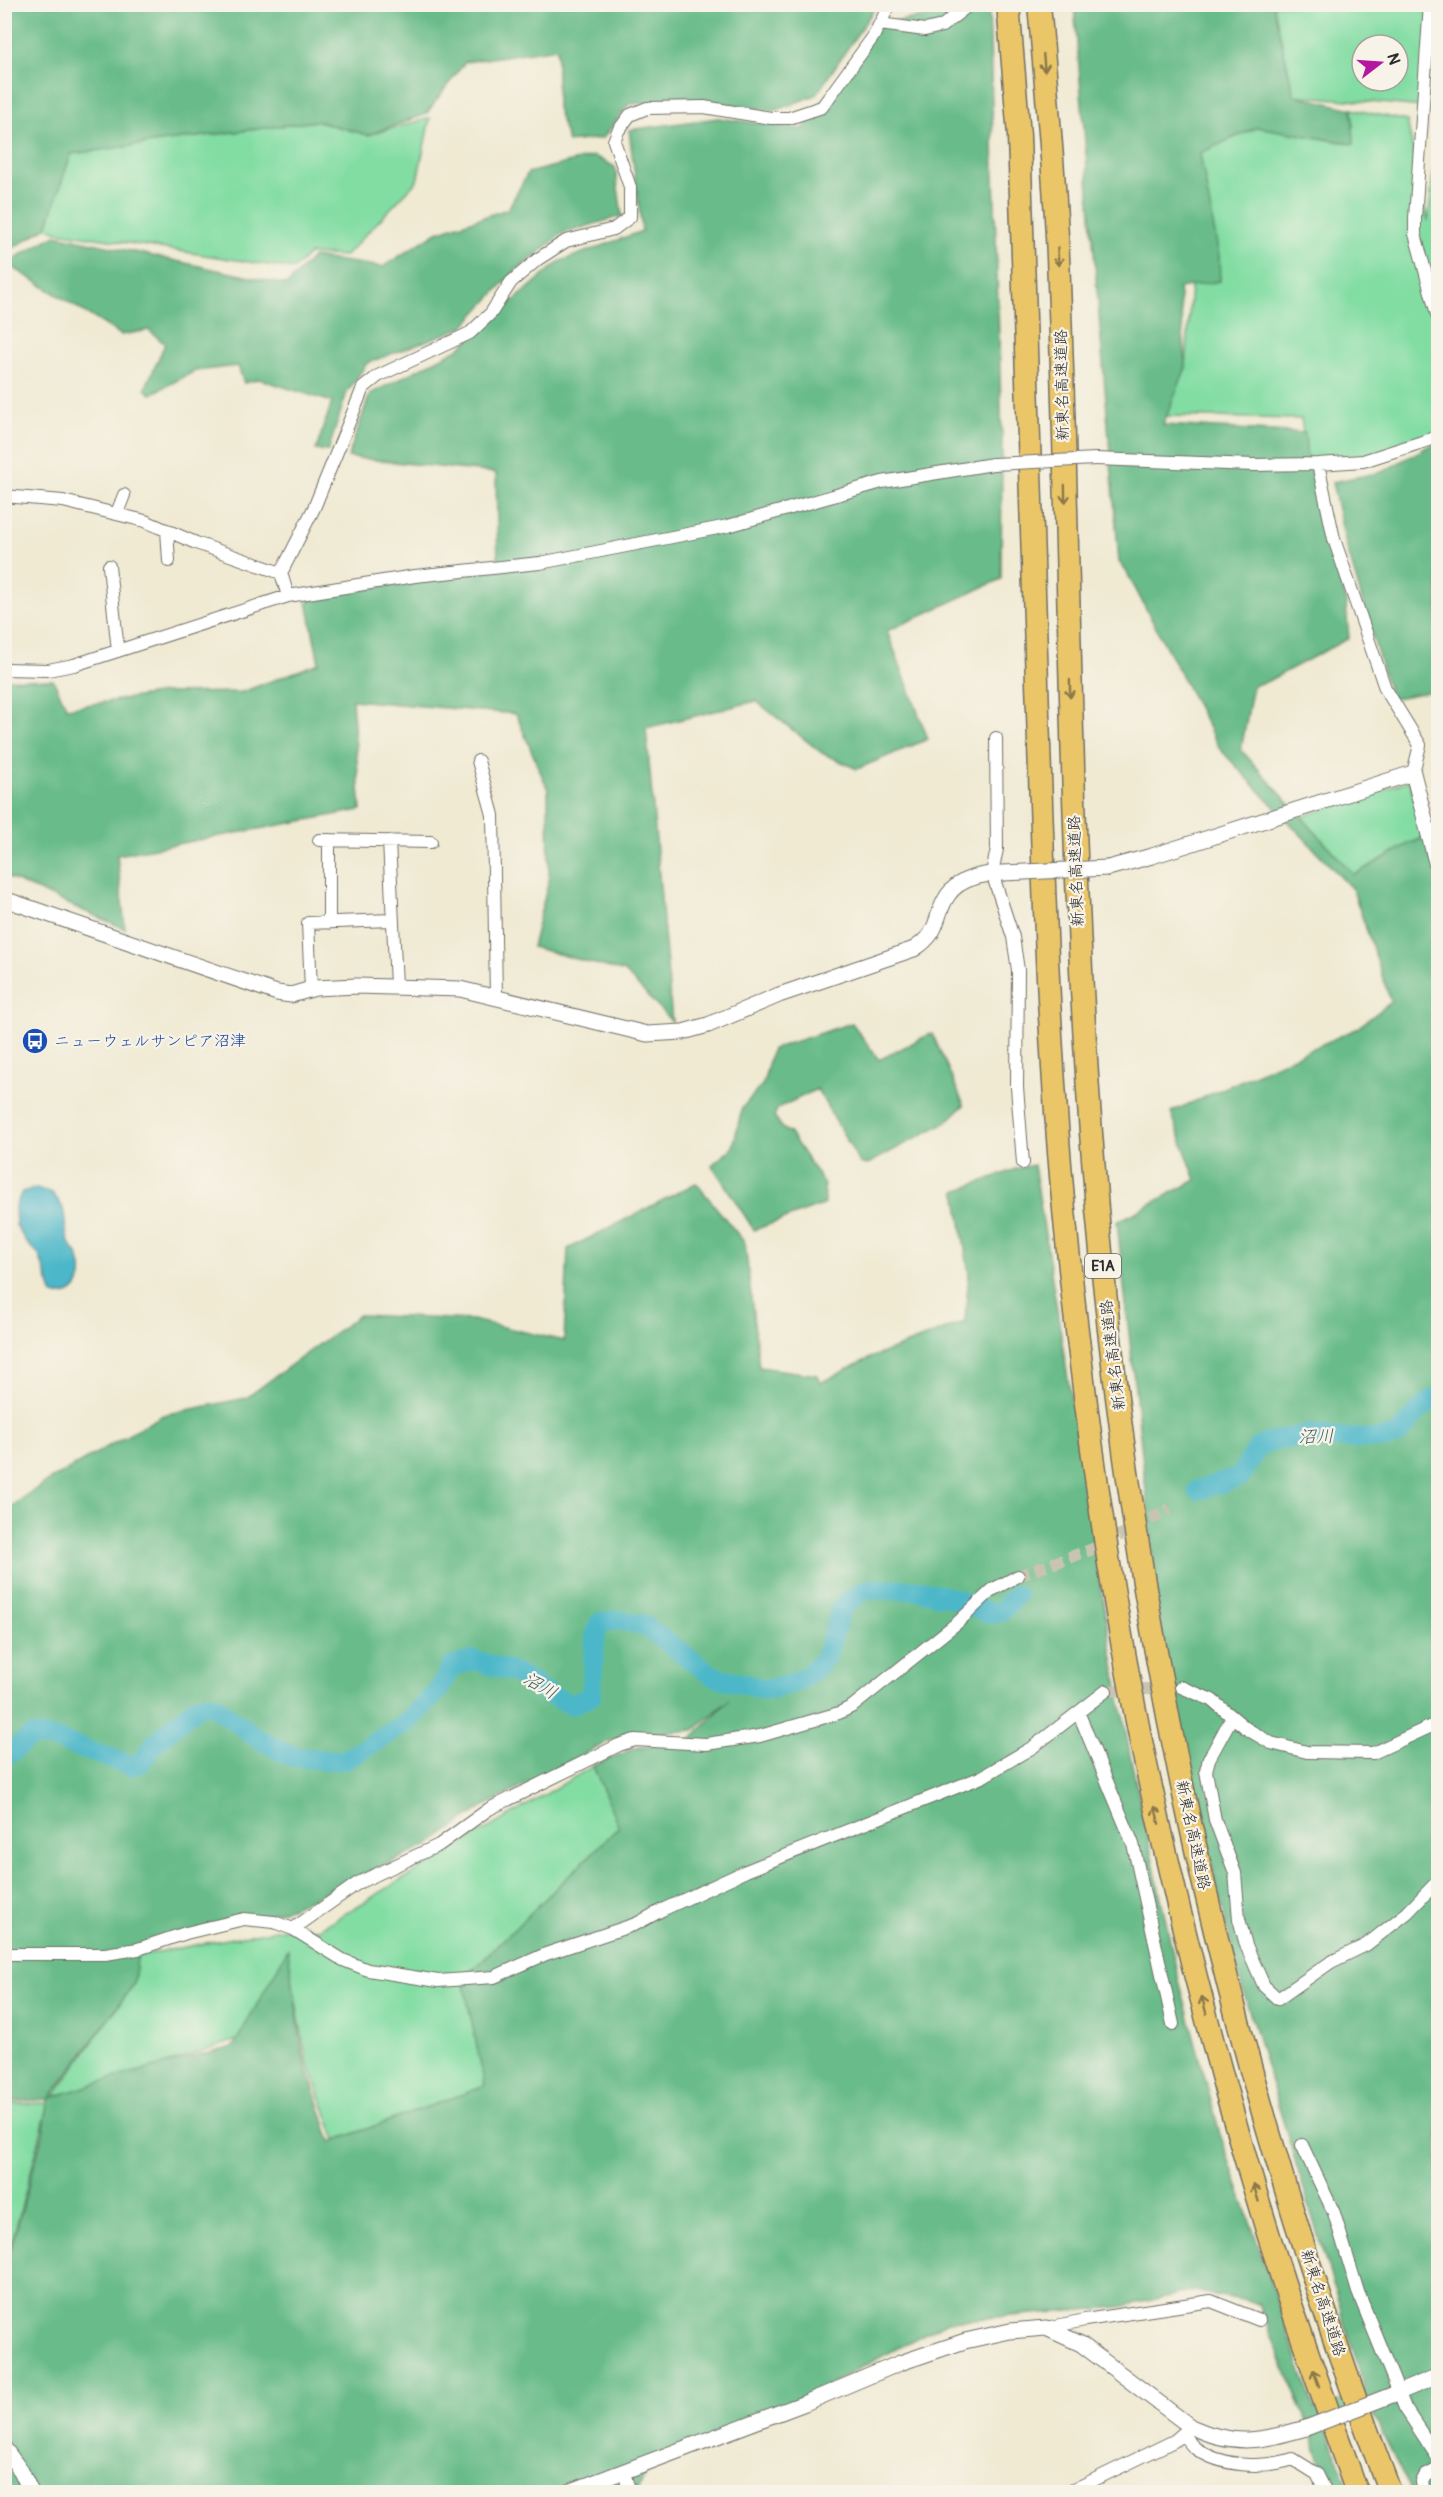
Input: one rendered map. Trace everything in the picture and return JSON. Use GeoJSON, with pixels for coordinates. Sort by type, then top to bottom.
{"type":"FeatureCollection","features":[{"type":"Feature","properties":{"kind":"highway","name":"新東名高速道路"},"geometry":{"type":"LineString","coordinates":[[1008,4],[1019,136],[1048,976],[1058,1136],[1070,1272],[1089,1426],[1115,1596],[1145,1759],[1176,1898],[1248,2165],[1288,2294],[1357,2493]]}},
{"type":"Feature","properties":{"kind":"highway","name":"新東名高速道路"},"geometry":{"type":"LineString","coordinates":[[1039,4],[1059,277],[1074,850],[1082,997],[1091,1140],[1125,1456],[1168,1715],[1189,1823],[1215,1933],[1246,2048],[1324,2309],[1390,2493]]}},
{"type":"Feature","properties":{"kind":"street"},"geometry":{"type":"LineString","coordinates":[[288,596],[280,573],[314,508],[363,388],[378,376],[470,333],[491,313],[511,282],[538,259],[566,241],[614,230],[630,217],[630,187],[614,141],[618,131],[630,116],[647,108],[704,107],[771,118],[789,118],[822,107],[880,24],[890,4]]}},
{"type":"Feature","properties":{"kind":"street"},"geometry":{"type":"LineString","coordinates":[[880,24],[925,30],[942,26],[969,4]]}},
{"type":"Feature","properties":{"kind":"street"},"geometry":{"type":"LineString","coordinates":[[1430,4],[1414,219],[1415,234],[1438,318]]}},
{"type":"Feature","properties":{"kind":"street"},"geometry":{"type":"LineString","coordinates":[[4,669],[48,670],[74,665],[288,596],[415,576],[540,563],[728,526],[882,482],[993,464],[1096,459],[1254,465],[1318,464],[1363,461],[1438,437]]}},
{"type":"Feature","properties":{"kind":"street"},"geometry":{"type":"LineString","coordinates":[[1318,464],[1334,539],[1385,688],[1420,745],[1413,773],[1438,870]]}},
{"type":"Feature","properties":{"kind":"street"},"geometry":{"type":"LineString","coordinates":[[117,513],[124,495]]}},
{"type":"Feature","properties":{"kind":"street"},"geometry":{"type":"LineString","coordinates":[[4,496],[63,501],[117,513],[145,521],[196,543],[280,573]]}},
{"type":"Feature","properties":{"kind":"street"},"geometry":{"type":"LineString","coordinates":[[166,530],[169,561]]}},
{"type":"Feature","properties":{"kind":"street"},"geometry":{"type":"LineString","coordinates":[[109,566],[118,651]]}},
{"type":"Feature","properties":{"kind":"street"},"geometry":{"type":"LineString","coordinates":[[996,738],[998,873],[1018,970],[1017,1087],[1023,1163]]}},
{"type":"Feature","properties":{"kind":"street"},"geometry":{"type":"LineString","coordinates":[[478,761],[493,815],[496,998]]}},
{"type":"Feature","properties":{"kind":"street"},"geometry":{"type":"LineString","coordinates":[[4,898],[291,996],[327,987],[396,985],[460,989],[647,1034],[683,1032],[708,1025],[779,994],[914,949],[927,940],[948,894],[966,880],[998,873],[1108,868],[1413,773]]}},
{"type":"Feature","properties":{"kind":"street"},"geometry":{"type":"LineString","coordinates":[[328,922],[324,840],[431,842]]}},
{"type":"Feature","properties":{"kind":"street"},"geometry":{"type":"LineString","coordinates":[[389,841],[396,985]]}},
{"type":"Feature","properties":{"kind":"street"},"geometry":{"type":"LineString","coordinates":[[310,990],[308,923],[392,920]]}},
{"type":"Feature","properties":{"kind":"street"},"geometry":{"type":"LineString","coordinates":[[293,1929],[358,1883],[439,1845],[489,1809],[619,1745],[635,1740],[706,1744],[760,1736],[846,1710],[957,1623],[992,1590],[1017,1576]]}},
{"type":"Feature","properties":{"kind":"street"},"geometry":{"type":"LineString","coordinates":[[1181,1687],[1212,1700],[1232,1717],[1271,1743],[1307,1752],[1373,1752],[1438,1724]]}},
{"type":"Feature","properties":{"kind":"street"},"geometry":{"type":"LineString","coordinates":[[4,1954],[105,1954],[138,1949],[186,1933],[244,1919],[274,1922],[293,1929],[343,1960],[368,1970],[438,1981],[494,1977],[546,1954],[636,1924],[746,1871],[982,1777],[1033,1747],[1106,1691]]}},
{"type":"Feature","properties":{"kind":"street"},"geometry":{"type":"LineString","coordinates":[[1078,1714],[1133,1844],[1173,2024]]}},
{"type":"Feature","properties":{"kind":"street"},"geometry":{"type":"LineString","coordinates":[[1232,1717],[1209,1759],[1206,1771],[1215,1820],[1236,1873],[1239,1919],[1246,1945],[1264,1986],[1278,1999],[1331,1962],[1366,1945],[1407,1913],[1438,1881]]}},
{"type":"Feature","properties":{"kind":"street"},"geometry":{"type":"LineString","coordinates":[[1302,2145],[1334,2213],[1358,2292],[1396,2395],[1438,2458]]}},
{"type":"Feature","properties":{"kind":"street"},"geometry":{"type":"LineString","coordinates":[[569,2493],[805,2403],[900,2363],[964,2341],[1010,2331],[1046,2328],[1211,2301],[1259,2320]]}},
{"type":"Feature","properties":{"kind":"street"},"geometry":{"type":"LineString","coordinates":[[1046,2328],[1081,2344],[1186,2430],[1195,2448],[1222,2460],[1255,2466],[1276,2465],[1293,2459],[1317,2474],[1326,2493]]}},
{"type":"Feature","properties":{"kind":"street"},"geometry":{"type":"LineString","coordinates":[[1186,2430],[1233,2441],[1268,2439],[1306,2428],[1396,2395],[1438,2376]]}},
{"type":"Feature","properties":{"kind":"street"},"geometry":{"type":"LineString","coordinates":[[1069,2493],[1174,2440],[1186,2430]]}},
{"type":"Feature","properties":{"kind":"street"},"geometry":{"type":"LineString","coordinates":[[4,2448],[21,2471],[31,2493]]}},
{"type":"Feature","properties":{"kind":"street"},"geometry":{"type":"LineString","coordinates":[[1424,2493],[1422,2482],[1425,2476],[1438,2469]]}},
{"type":"Feature","properties":{"kind":"street"},"geometry":{"type":"LineString","coordinates":[[624,2473],[630,2493]]}},
{"type":"Feature","properties":{"kind":"green space"},"geometry":{"type":"Polygon","coordinates":[[[5,5],[877,5],[816,95],[774,111],[703,100],[629,104],[603,138],[568,142],[557,108],[557,48],[465,62],[426,114],[368,135],[316,121],[71,154],[47,227],[5,253],[5,5]]]}},
{"type":"Feature","properties":{"kind":"green space"},"geometry":{"type":"Polygon","coordinates":[[[1074,5],[1273,5],[1294,95],[1352,109],[1354,144],[1258,127],[1200,153],[1219,256],[1220,281],[1179,288],[1186,367],[1163,425],[1305,433],[1307,461],[1317,480],[1331,547],[1345,596],[1349,638],[1266,682],[1253,685],[1241,750],[1354,875],[1410,843],[1425,838],[1438,871],[1438,2492],[1412,2492],[1368,2405],[1325,2421],[1349,2492],[1332,2492],[1310,2429],[1258,2303],[1194,2291],[1119,2307],[948,2321],[769,2417],[649,2469],[636,2492],[5,2492],[5,2270],[43,2133],[49,2099],[5,2102],[4,1512],[43,1484],[163,1415],[246,1398],[359,1315],[472,1320],[564,1341],[568,1249],[696,1183],[745,1243],[759,1367],[817,1375],[820,1383],[870,1358],[965,1322],[969,1274],[956,1191],[1016,1169],[1034,1165],[1106,1619],[1130,1755],[1177,1973],[1220,2134],[1314,2408],[1363,2395],[1363,2382],[1241,1984],[1193,1785],[1157,1613],[1117,1222],[1196,1180],[1171,1112],[1356,1029],[1391,1002],[1353,890],[1220,749],[1126,571],[1119,562],[1074,5]],[[729,1700],[694,1730],[633,1735],[609,1741],[483,1807],[429,1845],[290,1908],[138,1949],[134,1984],[50,2098],[113,2078],[233,2047],[288,1949],[303,2055],[331,2142],[485,2086],[463,1979],[619,1827],[593,1766],[635,1748],[689,1741],[729,1700]]]}},
{"type":"Feature","properties":{"kind":"green space"},"geometry":{"type":"Polygon","coordinates":[[[1273,5],[1430,5],[1423,107],[1294,95],[1273,5]]]}},
{"type":"Feature","properties":{"kind":"green space"},"geometry":{"type":"Polygon","coordinates":[[[989,6],[1002,441],[1001,579],[887,631],[928,739],[857,769],[822,753],[756,701],[646,728],[672,1022],[625,972],[532,947],[549,880],[548,790],[516,714],[352,700],[361,810],[117,855],[125,929],[5,876],[5,679],[53,680],[67,708],[163,693],[242,692],[319,663],[307,602],[319,595],[498,568],[496,473],[348,457],[370,394],[458,349],[559,262],[642,231],[629,130],[718,118],[803,129],[880,24],[989,6]]]}},
{"type":"Feature","properties":{"kind":"green space"},"geometry":{"type":"Polygon","coordinates":[[[1352,109],[1407,121],[1428,221],[1438,130],[1438,437],[1363,461],[1307,461],[1301,419],[1166,416],[1186,367],[1191,285],[1220,280],[1200,152],[1258,127],[1354,144],[1352,109]]]}},
{"type":"Feature","properties":{"kind":"green space"},"geometry":{"type":"Polygon","coordinates":[[[430,118],[417,181],[345,256],[309,254],[294,269],[58,232],[47,227],[70,154],[316,121],[368,135],[430,118]]]}},
{"type":"Feature","properties":{"kind":"green space"},"geometry":{"type":"Polygon","coordinates":[[[594,156],[615,167],[622,216],[563,233],[511,275],[463,327],[367,363],[347,392],[328,451],[316,450],[332,402],[259,379],[244,383],[238,366],[195,371],[151,394],[145,389],[165,344],[149,330],[121,335],[6,263],[56,235],[287,285],[313,257],[383,267],[437,232],[508,209],[528,173],[594,156]]]}},
{"type":"Feature","properties":{"kind":"green space"},"geometry":{"type":"Polygon","coordinates":[[[1438,441],[1438,690],[1391,699],[1346,545],[1332,482],[1382,472],[1438,441]]]}},
{"type":"Feature","properties":{"kind":"green space"},"geometry":{"type":"Polygon","coordinates":[[[1410,780],[1422,838],[1354,875],[1301,817],[1410,780]]]}},
{"type":"Feature","properties":{"kind":"green space"},"geometry":{"type":"Polygon","coordinates":[[[852,1023],[879,1060],[932,1033],[964,1105],[946,1122],[866,1165],[860,1163],[817,1089],[778,1108],[774,1116],[783,1129],[789,1132],[824,1184],[825,1204],[754,1230],[712,1165],[733,1147],[742,1108],[763,1084],[772,1049],[852,1023]]]}},
{"type":"Feature","properties":{"kind":"green space"},"geometry":{"type":"Polygon","coordinates":[[[593,1766],[619,1827],[463,1979],[486,2086],[336,2140],[306,2057],[288,1957],[237,2040],[49,2103],[134,1984],[137,1956],[286,1928],[319,1929],[593,1766]]]}},
{"type":"Feature","properties":{"kind":"green space"},"geometry":{"type":"Polygon","coordinates":[[[49,2103],[5,2268],[5,2104],[49,2103]]]}},
{"type":"Feature","properties":{"kind":"water"},"geometry":{"type":"Polygon","coordinates":[[[36,1188],[52,1193],[63,1209],[67,1238],[77,1254],[81,1270],[79,1284],[70,1293],[53,1295],[39,1255],[26,1242],[16,1225],[15,1207],[22,1192],[36,1188]]]}},
{"type":"Feature","properties":{"kind":"waterway","name":"沼川"},"geometry":{"type":"LineString","coordinates":[[1198,1490],[1240,1477],[1258,1447],[1273,1441],[1311,1434],[1336,1438],[1385,1439],[1399,1434],[1418,1411],[1438,1396]]}},
{"type":"Feature","properties":{"kind":"waterway","name":"沼川"},"geometry":{"type":"LineString","coordinates":[[4,1757],[32,1736],[55,1739],[132,1766],[142,1762],[155,1743],[197,1706],[212,1704],[257,1738],[290,1756],[345,1760],[405,1724],[438,1691],[451,1667],[474,1660],[516,1673],[572,1705],[591,1696],[595,1637],[599,1623],[617,1620],[644,1625],[713,1676],[767,1690],[793,1683],[805,1677],[820,1664],[827,1654],[841,1608],[861,1592],[871,1589],[920,1590],[955,1599],[991,1614],[1001,1612],[1016,1595]]}},
{"type":"Feature","properties":{"kind":"tunnel"},"geometry":{"type":"LineString","coordinates":[[1018,1576],[1096,1548],[1170,1509]]}},
{"type":"Feature","properties":{"kind":"tunnel"},"geometry":{"type":"LineString","coordinates":[[1106,1691],[1168,1688]]}},
{"type":"Feature","properties":{"kind":"place","name":"ニューウェルサンピア沼津"},"geometry":{"type":"Point","coordinates":[35,1041]}}]}
